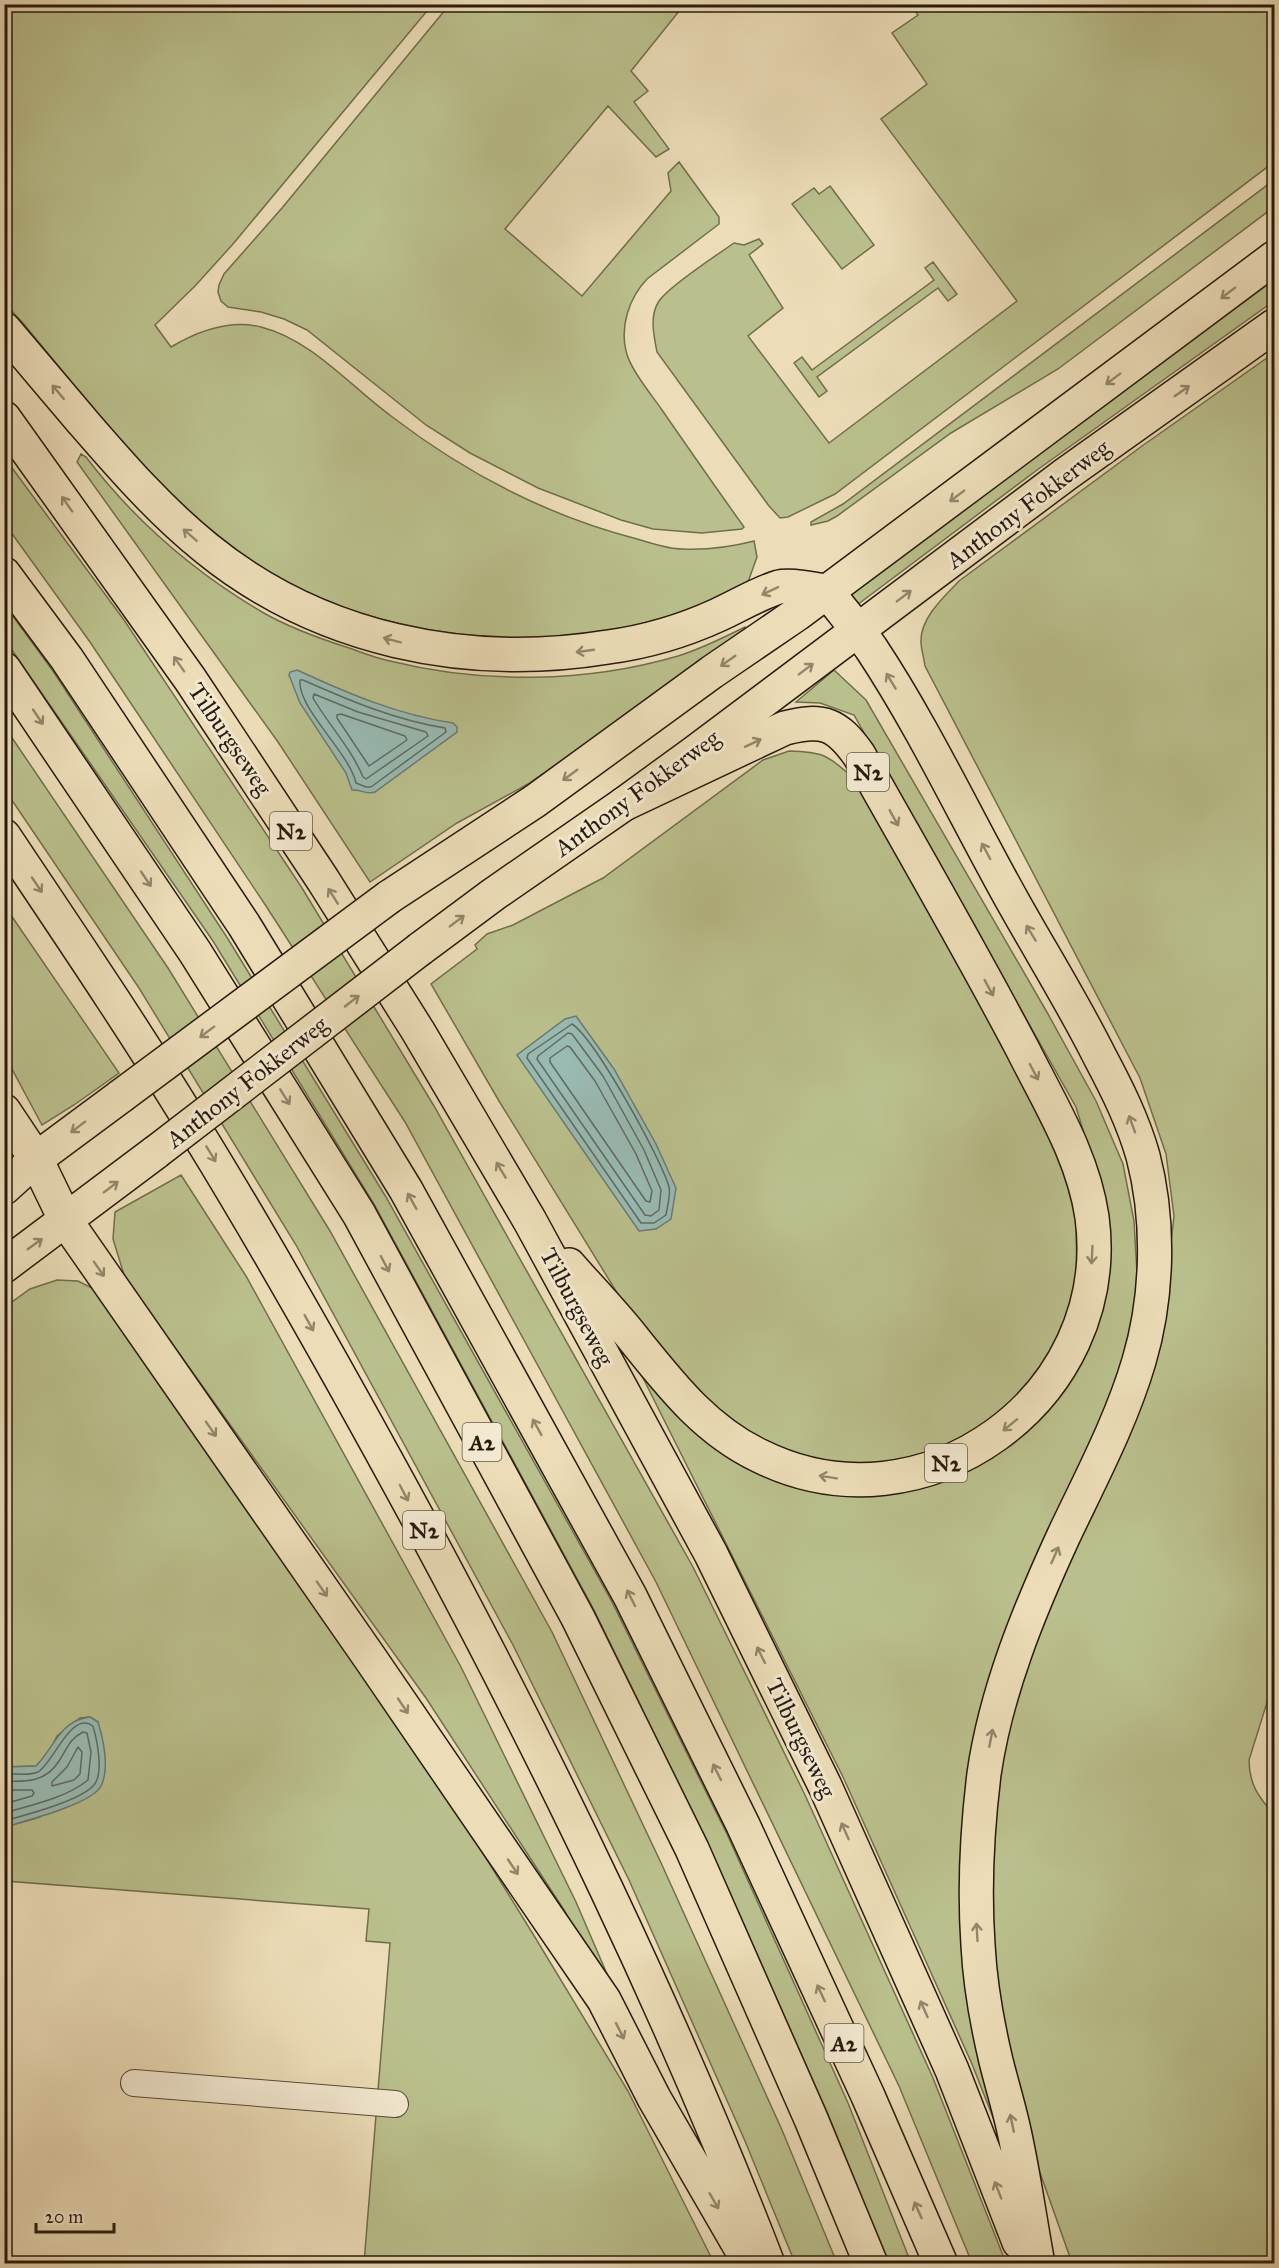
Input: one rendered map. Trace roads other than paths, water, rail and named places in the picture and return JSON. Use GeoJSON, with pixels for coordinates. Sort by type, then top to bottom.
{"type":"FeatureCollection","features":[{"type":"Feature","properties":{"kind":"main road","name":"Anthony Fokkerweg"},"geometry":{"type":"LineString","coordinates":[[4,1188],[36,1159],[389,897],[535,801],[827,591],[1275,258]]}},
{"type":"Feature","properties":{"kind":"main road","name":"Anthony Fokkerweg"},"geometry":{"type":"LineString","coordinates":[[4,1266],[494,894],[624,804],[1066,474],[1275,326]]}},
{"type":"Feature","properties":{"kind":"main road"},"geometry":{"type":"LineString","coordinates":[[4,329],[125,470],[192,537],[237,571],[284,600],[365,632],[394,641],[468,653],[501,656],[564,653],[609,647],[665,635],[716,616],[781,586],[827,591],[870,647],[917,724],[1014,903],[1071,1001],[1116,1088],[1131,1122],[1143,1159],[1152,1218],[1154,1263],[1151,1309],[1139,1362],[1112,1434],[1051,1564],[1022,1635],[993,1729],[979,1816],[975,1867],[976,1907],[984,2004],[1012,2121],[1038,2264]]}},
{"type":"Feature","properties":{"kind":"main road","name":"Tilburgseweg"},"geometry":{"type":"LineString","coordinates":[[4,418],[190,679],[323,880],[418,1031],[530,1221],[711,1554],[825,1786],[951,2070],[1028,2264]]}},
{"type":"Feature","properties":{"kind":"main road","name":"A2"},"geometry":{"type":"LineString","coordinates":[[4,574],[68,659],[244,925],[406,1190],[635,1606],[743,1825],[868,2096],[941,2264]]}},
{"type":"Feature","properties":{"kind":"main road","name":"A2"},"geometry":{"type":"LineString","coordinates":[[4,669],[195,952],[358,1214],[387,1266],[578,1618],[692,1849],[767,2015],[871,2264]]}},
{"type":"Feature","properties":{"kind":"main road","name":"N2"},"geometry":{"type":"LineString","coordinates":[[530,1221],[694,1411],[760,1457],[808,1473],[837,1478],[889,1479],[920,1472],[963,1456],[997,1435],[1032,1404],[1058,1371],[1072,1343],[1087,1300],[1092,1259],[1092,1222],[1084,1180],[1076,1158],[1007,1020],[859,755],[843,735],[821,723],[803,723],[785,728],[624,804]]}},
{"type":"Feature","properties":{"kind":"main road","name":"N2"},"geometry":{"type":"LineString","coordinates":[[4,836],[117,1005],[198,1132],[275,1261],[491,1655],[608,1890],[723,2148],[768,2264]]}},
{"type":"Feature","properties":{"kind":"main road"},"geometry":{"type":"LineString","coordinates":[[4,1111],[36,1159],[66,1221],[370,1658],[604,2001],[654,2098],[750,2264]]}},
{"type":"Feature","properties":{"kind":"street"},"geometry":{"type":"LineString","coordinates":[[134,2083],[395,2104]]}},
{"type":"Feature","properties":{"kind":"water"},"geometry":{"type":"Polygon","coordinates":[[[297,670],[393,709],[453,723],[457,727],[457,732],[375,792],[352,790],[346,773],[300,703],[289,675],[290,672],[297,670]]]}},
{"type":"Feature","properties":{"kind":"water"},"geometry":{"type":"Polygon","coordinates":[[[576,1016],[614,1069],[656,1144],[676,1188],[671,1219],[656,1229],[639,1231],[517,1055],[565,1019],[576,1016]]]}},
{"type":"Feature","properties":{"kind":"water"},"geometry":{"type":"Polygon","coordinates":[[[90,1717],[98,1722],[104,1745],[105,1771],[101,1786],[95,1793],[72,1805],[5,1827],[5,1767],[36,1766],[64,1729],[71,1723],[90,1717]]]}}]}
